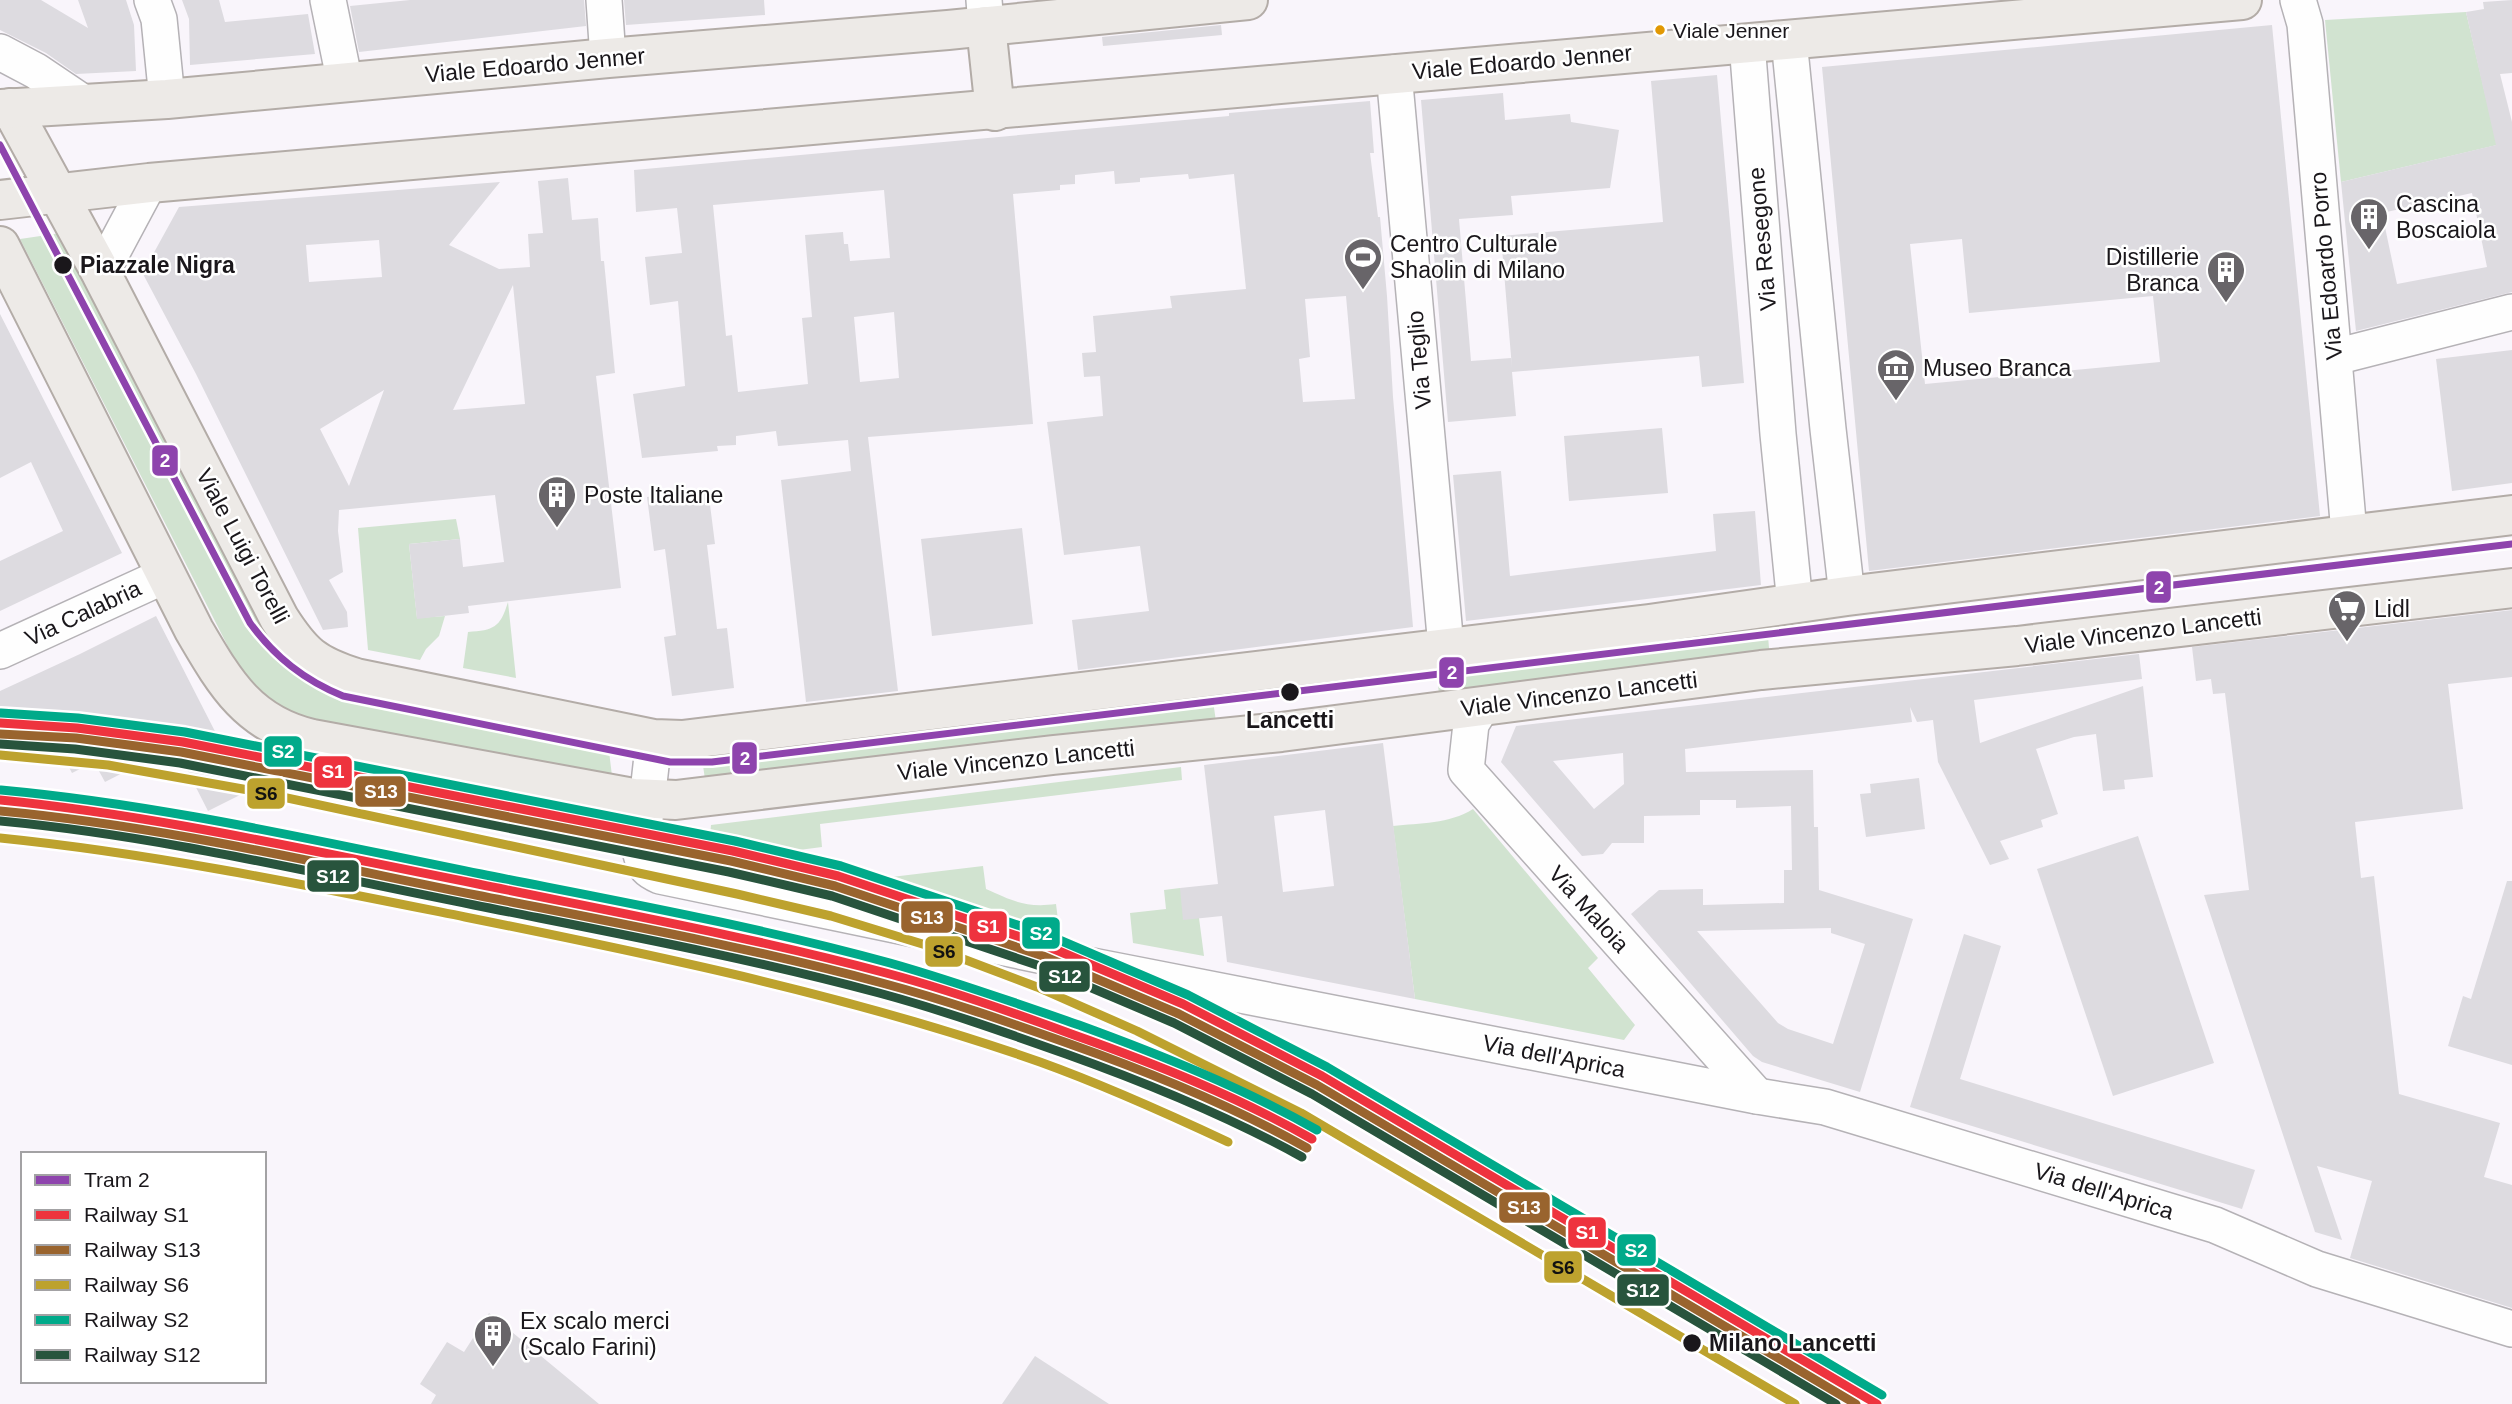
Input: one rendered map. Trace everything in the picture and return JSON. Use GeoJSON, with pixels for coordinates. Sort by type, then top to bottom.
{"type":"FeatureCollection","features":[{"type":"Feature","properties":{"kind":"main road","name":"Viale Edoardo Jenner"},"geometry":{"type":"LineString","coordinates":[[4,104],[85,104],[167,99],[345,83],[608,58],[985,13],[1248,0]]}},
{"type":"Feature","properties":{"kind":"main road","name":"Viale Edoardo Jenner"},"geometry":{"type":"LineString","coordinates":[[0,200],[149,183],[1789,40],[2173,3],[2242,0]]}},
{"type":"Feature","properties":{"kind":"main road"},"geometry":{"type":"LineString","coordinates":[[985,13],[995,110]]}},
{"type":"Feature","properties":{"kind":"main road","name":"Viale Luigi Torelli"},"geometry":{"type":"LineString","coordinates":[[4,104],[57,192],[101,273],[279,618],[295,643],[310,657],[331,670],[356,678],[654,739]]}},
{"type":"Feature","properties":{"kind":"main road"},"geometry":{"type":"LineString","coordinates":[[0,246],[166,575]]}},
{"type":"Feature","properties":{"kind":"main road"},"geometry":{"type":"LineString","coordinates":[[0,306],[40,329]]}},
{"type":"Feature","properties":{"kind":"main road"},"geometry":{"type":"LineString","coordinates":[[654,739],[682,740],[1649,624],[1847,596],[2512,515]]}},
{"type":"Feature","properties":{"kind":"main road","name":"Viale Vincenzo Lancetti"},"geometry":{"type":"LineString","coordinates":[[166,575],[194,630],[229,684],[251,710],[282,731],[325,742],[647,800],[676,800],[1481,708],[1760,670],[2017,646],[2512,588]]}},
{"type":"Feature","properties":{"kind":"street"},"geometry":{"type":"LineString","coordinates":[[152,0],[159,19],[167,99]]}},
{"type":"Feature","properties":{"kind":"street"},"geometry":{"type":"LineString","coordinates":[[328,0],[345,83]]}},
{"type":"Feature","properties":{"kind":"street"},"geometry":{"type":"LineString","coordinates":[[604,0],[608,58]]}},
{"type":"Feature","properties":{"kind":"street","name":"Via Edoardo Porro"},"geometry":{"type":"LineString","coordinates":[[2298,0],[2305,24],[2349,533]]}},
{"type":"Feature","properties":{"kind":"street","name":"Via Resegone"},"geometry":{"type":"LineString","coordinates":[[1789,40],[1847,596]]}},
{"type":"Feature","properties":{"kind":"street","name":"Via Resegone"},"geometry":{"type":"LineString","coordinates":[[1747,43],[1778,435],[1796,604]]}},
{"type":"Feature","properties":{"kind":"street"},"geometry":{"type":"LineString","coordinates":[[0,51],[85,104]]}},
{"type":"Feature","properties":{"kind":"street","name":"Via Teglio"},"geometry":{"type":"LineString","coordinates":[[1394,73],[1446,647]]}},
{"type":"Feature","properties":{"kind":"street"},"geometry":{"type":"LineString","coordinates":[[101,273],[149,183]]}},
{"type":"Feature","properties":{"kind":"street"},"geometry":{"type":"LineString","coordinates":[[2335,357],[2512,312]]}},
{"type":"Feature","properties":{"kind":"street"},"geometry":{"type":"LineString","coordinates":[[1778,435],[1828,429]]}},
{"type":"Feature","properties":{"kind":"street","name":"Via Calabria"},"geometry":{"type":"LineString","coordinates":[[0,651],[166,575]]}},
{"type":"Feature","properties":{"kind":"street","name":"Via Maloia"},"geometry":{"type":"LineString","coordinates":[[1481,708],[1471,724],[1466,771],[1757,1096]]}},
{"type":"Feature","properties":{"kind":"street"},"geometry":{"type":"LineString","coordinates":[[647,800],[654,739]]}},
{"type":"Feature","properties":{"kind":"street","name":"Via dell'Aprica"},"geometry":{"type":"LineString","coordinates":[[647,800],[641,854],[644,866],[649,872],[660,876],[1077,963],[1825,1107],[2215,1225],[2318,1269],[2512,1329]]}},
{"type":"Feature","properties":{"kind":"green space"},"geometry":{"type":"Polygon","coordinates":[[[2466,12],[2497,145],[2341,182],[2325,20],[2466,12]]]}},
{"type":"Feature","properties":{"kind":"green space"},"geometry":{"type":"Polygon","coordinates":[[[61,233],[271,636],[608,743],[613,784],[332,731],[279,710],[242,674],[20,239],[61,233]]]}},
{"type":"Feature","properties":{"kind":"green space"},"geometry":{"type":"Polygon","coordinates":[[[456,519],[460,539],[409,544],[417,618],[445,616],[439,636],[426,649],[420,660],[368,650],[358,528],[456,519]]]}},
{"type":"Feature","properties":{"kind":"green space"},"geometry":{"type":"Polygon","coordinates":[[[508,602],[516,678],[463,668],[468,632],[495,626],[508,602]]]}},
{"type":"Feature","properties":{"kind":"green space"},"geometry":{"type":"Polygon","coordinates":[[[1767,624],[1770,660],[1440,703],[1435,658],[1767,624]]]}},
{"type":"Feature","properties":{"kind":"green space"},"geometry":{"type":"Polygon","coordinates":[[[1211,686],[1217,729],[706,786],[701,752],[1211,686]]]}},
{"type":"Feature","properties":{"kind":"green space"},"geometry":{"type":"Polygon","coordinates":[[[1181,767],[1182,780],[820,824],[822,847],[799,850],[802,868],[848,864],[850,882],[983,866],[986,889],[1020,902],[1036,905],[1056,904],[1059,928],[708,858],[711,825],[1181,767]]]}},
{"type":"Feature","properties":{"kind":"green space"},"geometry":{"type":"Polygon","coordinates":[[[1473,809],[1598,958],[1588,968],[1635,1025],[1624,1040],[1415,999],[1393,826],[1454,818],[1473,809]]]}},
{"type":"Feature","properties":{"kind":"green space"},"geometry":{"type":"Polygon","coordinates":[[[1180,888],[1199,918],[1204,956],[1133,943],[1130,913],[1166,909],[1164,890],[1180,888]]]}},
{"type":"Feature","properties":{"kind":"building"},"geometry":{"type":"Polygon","coordinates":[[[0,0],[41,0],[88,28],[78,0],[126,0],[134,25],[136,71],[76,74],[46,53],[0,30],[0,0]]]}},
{"type":"Feature","properties":{"kind":"building"},"geometry":{"type":"Polygon","coordinates":[[[182,0],[219,0],[225,22],[308,14],[315,54],[190,65],[189,19],[182,0]]]}},
{"type":"Feature","properties":{"kind":"building"},"geometry":{"type":"Polygon","coordinates":[[[410,0],[584,0],[586,26],[359,52],[350,6],[410,0]]]}},
{"type":"Feature","properties":{"kind":"building"},"geometry":{"type":"Polygon","coordinates":[[[624,0],[764,0],[765,15],[626,25],[624,0]]]}},
{"type":"Feature","properties":{"kind":"building","name":"Cascina Boscaiola"},"geometry":{"type":"Polygon","coordinates":[[[2512,0],[2512,73],[2500,74],[2512,122],[2512,292],[2356,331],[2341,182],[2496,145],[2466,12],[2484,9],[2483,2],[2512,0]],[[2472,193],[2382,213],[2397,284],[2487,267],[2472,193]]]}},
{"type":"Feature","properties":{"kind":"building"},"geometry":{"type":"Polygon","coordinates":[[[1221,25],[1222,35],[1103,46],[1102,37],[1221,25]]]}},
{"type":"Feature","properties":{"kind":"building","name":"Distillerie Branca"},"geometry":{"type":"Polygon","coordinates":[[[2272,25],[2320,516],[1869,571],[1822,67],[2272,25]],[[1962,239],[1910,244],[1925,384],[2160,362],[2153,296],[1969,313],[1962,239]]]}},
{"type":"Feature","properties":{"kind":"building"},"geometry":{"type":"Polygon","coordinates":[[[1717,75],[1744,383],[1702,387],[1699,356],[1512,372],[1516,416],[1448,422],[1421,100],[1503,93],[1505,120],[1570,114],[1571,122],[1619,130],[1610,188],[1511,196],[1513,215],[1459,219],[1471,361],[1511,358],[1512,368],[1501,236],[1663,222],[1651,81],[1717,75]]]}},
{"type":"Feature","properties":{"kind":"building"},"geometry":{"type":"Polygon","coordinates":[[[1370,101],[1374,153],[1370,153],[1380,217],[1413,627],[1078,670],[1072,620],[1149,611],[1140,546],[1064,555],[1047,422],[1103,416],[1100,376],[1084,377],[1082,353],[1096,352],[1093,316],[1172,308],[1170,296],[1246,289],[1234,174],[1189,179],[1188,174],[1140,178],[1140,182],[1115,184],[1114,171],[1075,175],[1075,184],[1060,185],[1060,190],[1013,194],[1033,424],[868,437],[898,691],[806,702],[781,480],[851,471],[848,440],[778,446],[776,431],[736,436],[736,445],[717,446],[718,451],[642,458],[633,394],[685,386],[678,301],[650,305],[645,257],[682,253],[677,208],[636,212],[634,170],[1229,116],[1229,113],[1370,101]],[[884,190],[713,205],[726,336],[732,335],[738,392],[808,384],[802,318],[812,317],[805,235],[843,232],[850,261],[890,258],[884,190]],[[1346,296],[1305,299],[1310,357],[1299,359],[1303,402],[1355,399],[1346,296]],[[894,312],[854,317],[860,382],[899,378],[894,312]]]}},
{"type":"Feature","properties":{"kind":"building"},"geometry":{"type":"Polygon","coordinates":[[[568,178],[572,220],[598,218],[615,373],[596,376],[621,588],[468,606],[469,613],[417,619],[409,544],[460,539],[463,567],[504,562],[495,495],[339,510],[338,531],[343,572],[329,580],[347,612],[348,627],[323,630],[196,374],[143,274],[146,267],[179,207],[500,182],[449,245],[499,269],[530,267],[528,234],[543,233],[538,181],[568,178]],[[379,240],[306,245],[309,282],[382,277],[379,240]],[[513,285],[453,410],[525,404],[513,285]],[[384,390],[320,429],[349,486],[384,390]]]}},
{"type":"Feature","properties":{"kind":"building"},"geometry":{"type":"Polygon","coordinates":[[[0,314],[122,553],[0,611],[0,561],[63,531],[31,462],[0,478],[0,314]]]}},
{"type":"Feature","properties":{"kind":"building"},"geometry":{"type":"Polygon","coordinates":[[[2512,350],[2512,483],[2452,491],[2436,359],[2512,350]]]}},
{"type":"Feature","properties":{"kind":"building"},"geometry":{"type":"Polygon","coordinates":[[[1662,428],[1668,493],[1569,501],[1564,436],[1662,428]]]}},
{"type":"Feature","properties":{"kind":"building"},"geometry":{"type":"Polygon","coordinates":[[[1501,471],[1510,576],[1716,551],[1713,514],[1755,511],[1761,585],[1466,621],[1453,475],[1501,471]]]}},
{"type":"Feature","properties":{"kind":"building"},"geometry":{"type":"Polygon","coordinates":[[[708,489],[715,544],[707,545],[717,629],[727,628],[734,688],[672,696],[664,637],[676,635],[665,549],[654,551],[647,497],[708,489]]]}},
{"type":"Feature","properties":{"kind":"building"},"geometry":{"type":"Polygon","coordinates":[[[1022,528],[1033,624],[932,636],[921,539],[1022,528]]]}},
{"type":"Feature","properties":{"kind":"building"},"geometry":{"type":"Polygon","coordinates":[[[2512,610],[2512,677],[2448,684],[2463,809],[2355,822],[2361,878],[2374,876],[2399,1094],[2500,1123],[2484,1177],[2512,1185],[2512,1308],[2350,1258],[2372,1181],[2317,1166],[2342,1240],[2315,1232],[2204,895],[2249,890],[2225,693],[2213,694],[2211,679],[2196,681],[2192,647],[2512,610]]]}},
{"type":"Feature","properties":{"kind":"building"},"geometry":{"type":"Polygon","coordinates":[[[156,616],[246,792],[208,811],[175,746],[105,782],[94,762],[72,773],[56,742],[34,754],[24,732],[0,740],[0,691],[156,616]]]}},
{"type":"Feature","properties":{"kind":"building"},"geometry":{"type":"Polygon","coordinates":[[[2139,654],[2142,679],[1974,700],[1980,743],[2143,686],[2153,777],[2124,780],[2125,789],[2103,791],[2096,734],[2074,737],[2036,749],[2058,814],[2041,820],[2043,827],[2000,841],[2009,859],[1990,865],[1938,762],[1933,720],[1917,722],[1910,707],[1912,722],[1685,749],[1686,772],[1813,770],[1814,827],[1818,827],[1819,890],[1913,919],[1860,1092],[1762,1062],[1753,1056],[1631,914],[1659,890],[1703,889],[1703,905],[1784,903],[1784,870],[1792,870],[1791,806],[1736,808],[1736,800],[1700,800],[1700,815],[1644,816],[1644,843],[1612,843],[1603,854],[1582,856],[1501,762],[1516,726],[2139,654]],[[1623,753],[1553,761],[1594,809],[1624,784],[1623,753]],[[1831,928],[1697,931],[1778,1023],[1833,1044],[1865,944],[1831,933],[1831,928]]]}},
{"type":"Feature","properties":{"kind":"building"},"geometry":{"type":"Polygon","coordinates":[[[1383,743],[1415,999],[1227,962],[1222,916],[1183,920],[1180,888],[1218,884],[1204,765],[1383,743]],[[1325,810],[1274,816],[1283,892],[1334,886],[1325,810]]]}},
{"type":"Feature","properties":{"kind":"building"},"geometry":{"type":"Polygon","coordinates":[[[1919,778],[1925,829],[1866,837],[1860,794],[1871,793],[1870,784],[1919,778]]]}},
{"type":"Feature","properties":{"kind":"building"},"geometry":{"type":"Polygon","coordinates":[[[2138,836],[2214,1063],[2113,1096],[2037,869],[2138,836]]]}},
{"type":"Feature","properties":{"kind":"building"},"geometry":{"type":"Polygon","coordinates":[[[2507,881],[2512,881],[2512,1065],[2448,1046],[2463,996],[2471,999],[2507,881]]]}},
{"type":"Feature","properties":{"kind":"building"},"geometry":{"type":"Polygon","coordinates":[[[1964,934],[2001,946],[1960,1079],[2255,1170],[2242,1209],[1910,1107],[1964,934]]]}},
{"type":"Feature","properties":{"kind":"building","name":"Ex scalo merci (Scalo Farini)"},"geometry":{"type":"Polygon","coordinates":[[[489,1313],[599,1404],[431,1404],[436,1395],[420,1384],[447,1342],[464,1352],[489,1313]]]}},
{"type":"Feature","properties":{"kind":"building"},"geometry":{"type":"Polygon","coordinates":[[[1035,1356],[1109,1404],[1002,1404],[1035,1356]]]}},
{"type":"Feature","properties":{"kind":"tram line","name":"2"},"geometry":{"type":"LineString","coordinates":[[0,145],[250,623],[280,657],[303,675],[343,696],[670,762],[712,762],[2512,544]]}},
{"type":"Feature","properties":{"kind":"rail line","name":"S2"},"geometry":{"type":"LineString","coordinates":[[1,713],[78,718],[185,732],[735,841],[841,866],[1050,936],[1188,995],[1327,1067],[1882,1395]]}},
{"type":"Feature","properties":{"kind":"rail line","name":"S1"},"geometry":{"type":"LineString","coordinates":[[0,723],[77,728],[183,742],[733,851],[838,876],[1047,946],[1183,1004],[1322,1076],[1877,1404]]}},
{"type":"Feature","properties":{"kind":"rail line","name":"S13"},"geometry":{"type":"LineString","coordinates":[[0,734],[76,738],[181,752],[731,861],[835,886],[1043,956],[1179,1014],[1317,1085],[1856,1404]]}},
{"type":"Feature","properties":{"kind":"rail line","name":"S12"},"geometry":{"type":"LineString","coordinates":[[0,744],[75,749],[180,763],[729,872],[832,896],[1040,966],[1174,1023],[1312,1094],[1836,1404]]}},
{"type":"Feature","properties":{"kind":"rail line","name":"S6"},"geometry":{"type":"LineString","coordinates":[[0,755],[108,765],[254,791],[737,894],[831,916],[929,946],[1037,987],[1137,1031],[1301,1113],[1795,1404]]}},
{"type":"Feature","properties":{"kind":"rail line","name":"S2"},"geometry":{"type":"LineString","coordinates":[[1,790],[122,805],[242,826],[686,915],[890,963],[1110,1036],[1230,1086],[1317,1130]]}},
{"type":"Feature","properties":{"kind":"rail line","name":"S1"},"geometry":{"type":"LineString","coordinates":[[0,800],[61,807],[240,836],[682,926],[886,973],[981,1002],[1135,1057],[1225,1095],[1312,1139]]}},
{"type":"Feature","properties":{"kind":"rail line","name":"S13"},"geometry":{"type":"LineString","coordinates":[[0,811],[120,826],[239,847],[680,936],[832,970],[953,1004],[1101,1055],[1220,1104],[1307,1148]]}},
{"type":"Feature","properties":{"kind":"rail line","name":"S12"},"geometry":{"type":"LineString","coordinates":[[0,821],[120,836],[238,857],[677,946],[829,980],[950,1014],[1096,1065],[1215,1114],[1302,1157]]}},
{"type":"Feature","properties":{"kind":"rail line","name":"S6"},"geometry":{"type":"LineString","coordinates":[[0,838],[176,862],[292,883],[755,979],[899,1017],[1040,1062],[1088,1080],[1228,1142]]}},
{"type":"Feature","properties":{"kind":"place","name":"Viale Jenner"},"geometry":{"type":"Point","coordinates":[1660,30]}},
{"type":"Feature","properties":{"kind":"place","name":"Cascina Boscaiola"},"geometry":{"type":"Point","coordinates":[2369,251]}},
{"type":"Feature","properties":{"kind":"place","name":"Piazzale Nigra"},"geometry":{"type":"Point","coordinates":[63,265]}},
{"type":"Feature","properties":{"kind":"place","name":"Centro Culturale Shaolin di Milano"},"geometry":{"type":"Point","coordinates":[1363,291]}},
{"type":"Feature","properties":{"kind":"place","name":"Distillerie Branca"},"geometry":{"type":"Point","coordinates":[2226,304]}},
{"type":"Feature","properties":{"kind":"place","name":"Museo Branca"},"geometry":{"type":"Point","coordinates":[1896,402]}},
{"type":"Feature","properties":{"kind":"place","name":"Poste Italiane"},"geometry":{"type":"Point","coordinates":[557,529]}},
{"type":"Feature","properties":{"kind":"place","name":"Lidl"},"geometry":{"type":"Point","coordinates":[2347,643]}},
{"type":"Feature","properties":{"kind":"place","name":"Lancetti"},"geometry":{"type":"Point","coordinates":[1290,692]}},
{"type":"Feature","properties":{"kind":"place","name":"Milano Lancetti"},"geometry":{"type":"Point","coordinates":[1692,1343]}},
{"type":"Feature","properties":{"kind":"place","name":"Ex scalo merci (Scalo Farini)"},"geometry":{"type":"Point","coordinates":[493,1368]}}]}
